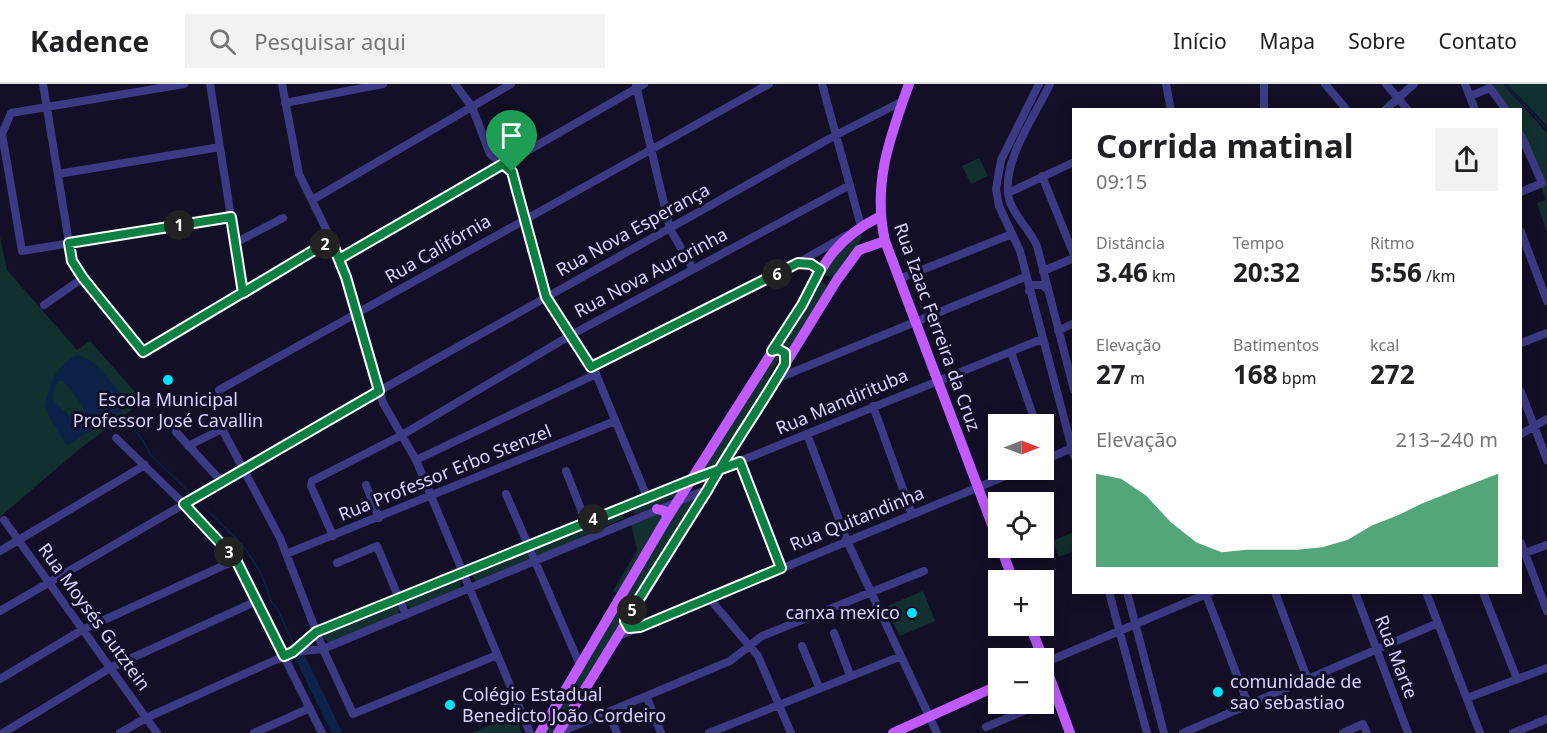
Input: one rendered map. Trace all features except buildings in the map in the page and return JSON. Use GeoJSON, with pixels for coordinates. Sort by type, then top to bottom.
{"type":"FeatureCollection","features":[{"type":"Feature","properties":{"kind":"main road","name":"Rua Izaac Ferreira da Cruz"},"geometry":{"type":"LineString","coordinates":[[909,84],[895,123],[880,179],[879,217],[885,241],[988,514]]}},
{"type":"Feature","properties":{"kind":"main road"},"geometry":{"type":"LineString","coordinates":[[540,733],[678,500],[802,305],[820,270],[857,228],[879,217]]}},
{"type":"Feature","properties":{"kind":"main road"},"geometry":{"type":"LineString","coordinates":[[558,733],[718,472],[734,461],[776,379],[837,280],[859,250],[863,238],[857,228]]}},
{"type":"Feature","properties":{"kind":"main road"},"geometry":{"type":"LineString","coordinates":[[859,250],[885,241]]}},
{"type":"Feature","properties":{"kind":"main road"},"geometry":{"type":"LineString","coordinates":[[820,270],[827,281],[837,280]]}},
{"type":"Feature","properties":{"kind":"main road"},"geometry":{"type":"LineString","coordinates":[[772,351],[783,351],[787,361]]}},
{"type":"Feature","properties":{"kind":"main road"},"geometry":{"type":"LineString","coordinates":[[657,509],[665,511],[667,518]]}},
{"type":"Feature","properties":{"kind":"main road"},"geometry":{"type":"LineString","coordinates":[[1054,689],[1070,733]]}},
{"type":"Feature","properties":{"kind":"main road"},"geometry":{"type":"LineString","coordinates":[[893,733],[988,690]]}},
{"type":"Feature","properties":{"kind":"street"},"geometry":{"type":"LineString","coordinates":[[43,84],[72,261],[143,352],[331,240]]}},
{"type":"Feature","properties":{"kind":"street"},"geometry":{"type":"LineString","coordinates":[[184,84],[11,113],[2,134],[22,251],[231,217]]}},
{"type":"Feature","properties":{"kind":"street"},"geometry":{"type":"LineString","coordinates":[[210,84],[243,293]]}},
{"type":"Feature","properties":{"kind":"street"},"geometry":{"type":"LineString","coordinates":[[282,84],[296,165],[339,259],[379,391],[416,460],[530,733]]}},
{"type":"Feature","properties":{"kind":"street"},"geometry":{"type":"LineString","coordinates":[[285,103],[383,84]]}},
{"type":"Feature","properties":{"kind":"street"},"geometry":{"type":"LineString","coordinates":[[455,84],[472,107],[490,154],[512,172],[546,297],[594,370],[647,497]]}},
{"type":"Feature","properties":{"kind":"street"},"geometry":{"type":"LineString","coordinates":[[312,200],[511,84]]}},
{"type":"Feature","properties":{"kind":"street","name":"Rua Califórnia"},"geometry":{"type":"LineString","coordinates":[[219,390],[769,84]]}},
{"type":"Feature","properties":{"kind":"street"},"geometry":{"type":"LineString","coordinates":[[416,460],[798,263],[857,228],[850,185],[822,84]]}},
{"type":"Feature","properties":{"kind":"street"},"geometry":{"type":"LineString","coordinates":[[1039,84],[1001,160],[996,189],[999,206],[1020,251],[1072,448]]}},
{"type":"Feature","properties":{"kind":"street"},"geometry":{"type":"LineString","coordinates":[[1050,84],[1011,162],[1008,193],[1011,203],[1030,230],[1072,383]]}},
{"type":"Feature","properties":{"kind":"street"},"geometry":{"type":"LineString","coordinates":[[1166,84],[1172,108]]}},
{"type":"Feature","properties":{"kind":"street"},"geometry":{"type":"LineString","coordinates":[[1264,84],[1264,108]]}},
{"type":"Feature","properties":{"kind":"street"},"geometry":{"type":"LineString","coordinates":[[1325,84],[1345,108]]}},
{"type":"Feature","properties":{"kind":"street"},"geometry":{"type":"LineString","coordinates":[[1386,84],[1406,108]]}},
{"type":"Feature","properties":{"kind":"street"},"geometry":{"type":"LineString","coordinates":[[1387,108],[1414,84]]}},
{"type":"Feature","properties":{"kind":"street"},"geometry":{"type":"LineString","coordinates":[[1466,84],[1474,108]]}},
{"type":"Feature","properties":{"kind":"street"},"geometry":{"type":"LineString","coordinates":[[339,259],[639,85],[670,229],[693,269]]}},
{"type":"Feature","properties":{"kind":"street"},"geometry":{"type":"LineString","coordinates":[[1470,96],[1490,88],[1505,108]]}},
{"type":"Feature","properties":{"kind":"street","name":"Rua Nova Esperança"},"geometry":{"type":"LineString","coordinates":[[0,611],[379,391],[836,135],[903,102]]}},
{"type":"Feature","properties":{"kind":"street"},"geometry":{"type":"LineString","coordinates":[[878,114],[895,123]]}},
{"type":"Feature","properties":{"kind":"street"},"geometry":{"type":"LineString","coordinates":[[1522,137],[1542,183],[1522,192]]}},
{"type":"Feature","properties":{"kind":"street"},"geometry":{"type":"LineString","coordinates":[[57,174],[220,147]]}},
{"type":"Feature","properties":{"kind":"street"},"geometry":{"type":"LineString","coordinates":[[1008,193],[1072,163]]}},
{"type":"Feature","properties":{"kind":"street"},"geometry":{"type":"LineString","coordinates":[[1042,176],[1072,252]]}},
{"type":"Feature","properties":{"kind":"street","name":"Rua Nova Aurorinha"},"geometry":{"type":"LineString","coordinates":[[333,536],[311,486],[312,481],[402,435],[571,335],[850,185]]}},
{"type":"Feature","properties":{"kind":"street"},"geometry":{"type":"LineString","coordinates":[[235,243],[283,218]]}},
{"type":"Feature","properties":{"kind":"street"},"geometry":{"type":"LineString","coordinates":[[899,279],[1012,234]]}},
{"type":"Feature","properties":{"kind":"street"},"geometry":{"type":"LineString","coordinates":[[1522,235],[1547,301]]}},
{"type":"Feature","properties":{"kind":"street"},"geometry":{"type":"LineString","coordinates":[[1043,271],[1072,258]]}},
{"type":"Feature","properties":{"kind":"street"},"geometry":{"type":"LineString","coordinates":[[798,263],[811,264],[820,270]]}},
{"type":"Feature","properties":{"kind":"street"},"geometry":{"type":"LineString","coordinates":[[776,379],[1025,277]]}},
{"type":"Feature","properties":{"kind":"street"},"geometry":{"type":"LineString","coordinates":[[44,305],[83,278]]}},
{"type":"Feature","properties":{"kind":"street"},"geometry":{"type":"LineString","coordinates":[[1029,291],[1032,285],[1048,290]]}},
{"type":"Feature","properties":{"kind":"street"},"geometry":{"type":"LineString","coordinates":[[1058,331],[1072,324]]}},
{"type":"Feature","properties":{"kind":"street"},"geometry":{"type":"LineString","coordinates":[[1522,343],[1547,333]]}},
{"type":"Feature","properties":{"kind":"street","name":"Rua Mandirituba"},"geometry":{"type":"LineString","coordinates":[[734,461],[1042,339]]}},
{"type":"Feature","properties":{"kind":"street"},"geometry":{"type":"LineString","coordinates":[[1011,352],[1033,414]]}},
{"type":"Feature","properties":{"kind":"street"},"geometry":{"type":"LineString","coordinates":[[787,361],[793,373]]}},
{"type":"Feature","properties":{"kind":"street"},"geometry":{"type":"LineString","coordinates":[[1056,390],[1065,412],[1072,417]]}},
{"type":"Feature","properties":{"kind":"street"},"geometry":{"type":"LineString","coordinates":[[1522,395],[1547,460]]}},
{"type":"Feature","properties":{"kind":"street"},"geometry":{"type":"LineString","coordinates":[[873,406],[912,514]]}},
{"type":"Feature","properties":{"kind":"street"},"geometry":{"type":"LineString","coordinates":[[1522,433],[1547,419]]}},
{"type":"Feature","properties":{"kind":"street","name":"Rua Professor Erbo Stenzel"},"geometry":{"type":"LineString","coordinates":[[286,554],[380,518],[615,420]]}},
{"type":"Feature","properties":{"kind":"street"},"geometry":{"type":"LineString","coordinates":[[188,446],[222,429],[286,554],[323,649],[353,714],[497,655]]}},
{"type":"Feature","properties":{"kind":"street"},"geometry":{"type":"LineString","coordinates":[[176,432],[222,482]]}},
{"type":"Feature","properties":{"kind":"street"},"geometry":{"type":"LineString","coordinates":[[807,434],[870,595],[937,733]]}},
{"type":"Feature","properties":{"kind":"street"},"geometry":{"type":"LineString","coordinates":[[116,438],[184,504],[236,560],[322,733]]}},
{"type":"Feature","properties":{"kind":"street"},"geometry":{"type":"LineString","coordinates":[[1054,457],[1072,452]]}},
{"type":"Feature","properties":{"kind":"street"},"geometry":{"type":"LineString","coordinates":[[734,461],[781,568]]}},
{"type":"Feature","properties":{"kind":"street"},"geometry":{"type":"LineString","coordinates":[[0,551],[145,465]]}},
{"type":"Feature","properties":{"kind":"street"},"geometry":{"type":"LineString","coordinates":[[566,471],[586,522]]}},
{"type":"Feature","properties":{"kind":"street"},"geometry":{"type":"LineString","coordinates":[[120,733],[146,718],[293,652],[316,632],[647,497],[718,472]]}},
{"type":"Feature","properties":{"kind":"street","name":"Rua Quitandinha"},"geometry":{"type":"LineString","coordinates":[[615,637],[995,480]]}},
{"type":"Feature","properties":{"kind":"street"},"geometry":{"type":"LineString","coordinates":[[366,485],[380,518]]}},
{"type":"Feature","properties":{"kind":"street"},"geometry":{"type":"LineString","coordinates":[[293,652],[323,649],[708,489]]}},
{"type":"Feature","properties":{"kind":"street"},"geometry":{"type":"LineString","coordinates":[[506,494],[580,665]]}},
{"type":"Feature","properties":{"kind":"street"},"geometry":{"type":"LineString","coordinates":[[631,504],[627,513],[636,518]]}},
{"type":"Feature","properties":{"kind":"street","name":"Rua Moysés Gutztein"},"geometry":{"type":"LineString","coordinates":[[3,520],[157,733]]}},
{"type":"Feature","properties":{"kind":"street"},"geometry":{"type":"LineString","coordinates":[[1547,545],[1523,554],[1547,611]]}},
{"type":"Feature","properties":{"kind":"street"},"geometry":{"type":"LineString","coordinates":[[337,562],[377,546],[406,615]]}},
{"type":"Feature","properties":{"kind":"street"},"geometry":{"type":"LineString","coordinates":[[0,679],[82,630],[236,560]]}},
{"type":"Feature","properties":{"kind":"street"},"geometry":{"type":"LineString","coordinates":[[558,733],[647,698],[730,661],[762,636],[870,595],[924,571]]}},
{"type":"Feature","properties":{"kind":"street"},"geometry":{"type":"LineString","coordinates":[[1110,594],[1147,733]]}},
{"type":"Feature","properties":{"kind":"street"},"geometry":{"type":"LineString","coordinates":[[1128,594],[1164,733]]}},
{"type":"Feature","properties":{"kind":"street"},"geometry":{"type":"LineString","coordinates":[[1054,658],[1120,632],[1205,594]]}},
{"type":"Feature","properties":{"kind":"street"},"geometry":{"type":"LineString","coordinates":[[1207,594],[1248,704]]}},
{"type":"Feature","properties":{"kind":"street"},"geometry":{"type":"LineString","coordinates":[[1276,594],[1307,678]]}},
{"type":"Feature","properties":{"kind":"street","name":"Rua Marte"},"geometry":{"type":"LineString","coordinates":[[1356,594],[1408,733]]}},
{"type":"Feature","properties":{"kind":"street"},"geometry":{"type":"LineString","coordinates":[[1427,594],[1480,733]]}},
{"type":"Feature","properties":{"kind":"street"},"geometry":{"type":"LineString","coordinates":[[1484,594],[1517,679]]}},
{"type":"Feature","properties":{"kind":"street"},"geometry":{"type":"LineString","coordinates":[[709,598],[748,647],[758,656],[791,733]]}},
{"type":"Feature","properties":{"kind":"street"},"geometry":{"type":"LineString","coordinates":[[3,733],[110,668],[257,601]]}},
{"type":"Feature","properties":{"kind":"street"},"geometry":{"type":"LineString","coordinates":[[625,621],[629,628],[640,627]]}},
{"type":"Feature","properties":{"kind":"street"},"geometry":{"type":"LineString","coordinates":[[1183,733],[1438,623]]}},
{"type":"Feature","properties":{"kind":"street"},"geometry":{"type":"LineString","coordinates":[[834,633],[850,675]]}},
{"type":"Feature","properties":{"kind":"street"},"geometry":{"type":"LineString","coordinates":[[802,646],[819,687]]}},
{"type":"Feature","properties":{"kind":"street"},"geometry":{"type":"LineString","coordinates":[[709,733],[819,687],[899,657]]}},
{"type":"Feature","properties":{"kind":"street"},"geometry":{"type":"LineString","coordinates":[[1467,698],[1547,668]]}},
{"type":"Feature","properties":{"kind":"street"},"geometry":{"type":"LineString","coordinates":[[1132,678],[1138,686],[1143,687],[1150,680]]}},
{"type":"Feature","properties":{"kind":"street"},"geometry":{"type":"LineString","coordinates":[[986,727],[1057,697]]}},
{"type":"Feature","properties":{"kind":"street"},"geometry":{"type":"LineString","coordinates":[[647,698],[661,733]]}},
{"type":"Feature","properties":{"kind":"street"},"geometry":{"type":"LineString","coordinates":[[1139,703],[1146,698],[1157,705]]}},
{"type":"Feature","properties":{"kind":"street"},"geometry":{"type":"LineString","coordinates":[[254,733],[310,708]]}},
{"type":"Feature","properties":{"kind":"street"},"geometry":{"type":"LineString","coordinates":[[568,715],[574,723],[585,723]]}},
{"type":"Feature","properties":{"kind":"street"},"geometry":{"type":"LineString","coordinates":[[1513,733],[1547,719]]}},
{"type":"Feature","properties":{"kind":"street"},"geometry":{"type":"LineString","coordinates":[[1343,733],[1363,724],[1367,733]]}},
{"type":"Feature","properties":{"kind":"green space"},"geometry":{"type":"Polygon","coordinates":[[[1484,84],[1503,84],[1547,133],[1547,233],[1537,203],[1546,200],[1522,134],[1522,108],[1507,108],[1484,84]]]}},
{"type":"Feature","properties":{"kind":"green space"},"geometry":{"type":"Polygon","coordinates":[[[1507,84],[1547,84],[1547,126],[1507,84]]]}},
{"type":"Feature","properties":{"kind":"green space"},"geometry":{"type":"Polygon","coordinates":[[[979,158],[988,176],[971,184],[962,166],[979,158]]]}},
{"type":"Feature","properties":{"kind":"green space"},"geometry":{"type":"Polygon","coordinates":[[[861,233],[862,238],[836,276],[827,276],[824,272],[836,253],[861,233]]]}},
{"type":"Feature","properties":{"kind":"green space"},"geometry":{"type":"Polygon","coordinates":[[[0,237],[7,270],[77,350],[90,341],[143,401],[76,452],[0,517],[0,237]]]}},
{"type":"Feature","properties":{"kind":"green space"},"geometry":{"type":"Polygon","coordinates":[[[817,280],[829,286],[788,352],[780,345],[817,280]]]}},
{"type":"Feature","properties":{"kind":"green space"},"geometry":{"type":"Polygon","coordinates":[[[779,351],[781,356],[769,375],[770,379],[714,466],[700,472],[776,352],[779,351]]]}},
{"type":"Feature","properties":{"kind":"green space"},"geometry":{"type":"Polygon","coordinates":[[[681,487],[675,497],[636,514],[633,512],[634,509],[681,487]]]}},
{"type":"Feature","properties":{"kind":"green space"},"geometry":{"type":"Polygon","coordinates":[[[696,496],[554,733],[544,733],[682,501],[696,496]]]}},
{"type":"Feature","properties":{"kind":"green space"},"geometry":{"type":"Polygon","coordinates":[[[622,512],[624,518],[539,556],[536,553],[535,546],[622,512]]]}},
{"type":"Feature","properties":{"kind":"green space"},"geometry":{"type":"Polygon","coordinates":[[[657,513],[663,515],[617,593],[613,591],[637,550],[631,524],[657,513]]]}},
{"type":"Feature","properties":{"kind":"green space"},"geometry":{"type":"Polygon","coordinates":[[[1072,533],[1072,552],[1059,557],[1054,540],[1072,533]]]}},
{"type":"Feature","properties":{"kind":"green space"},"geometry":{"type":"Polygon","coordinates":[[[523,550],[527,552],[529,559],[476,582],[471,572],[523,550]]]}},
{"type":"Feature","properties":{"kind":"green space"},"geometry":{"type":"Polygon","coordinates":[[[457,577],[462,588],[412,609],[406,605],[407,598],[457,577]]]}},
{"type":"Feature","properties":{"kind":"green space","name":"canxa mexico"},"geometry":{"type":"Polygon","coordinates":[[[923,591],[935,621],[900,636],[885,607],[923,591]]]}},
{"type":"Feature","properties":{"kind":"green space"},"geometry":{"type":"Polygon","coordinates":[[[393,604],[399,608],[398,615],[330,643],[324,639],[324,633],[393,604]]]}},
{"type":"Feature","properties":{"kind":"green space"},"geometry":{"type":"Polygon","coordinates":[[[515,715],[522,733],[472,733],[512,716],[515,715]]]}},
{"type":"Feature","properties":{"kind":"water"},"geometry":{"type":"Polygon","coordinates":[[[75,356],[89,359],[122,395],[124,403],[118,415],[112,420],[66,445],[45,409],[53,378],[75,356]],[[58,381],[52,395],[54,400],[76,423],[86,421],[82,405],[63,381],[58,381]]]}},
{"type":"Feature","properties":{"kind":"waterway"},"geometry":{"type":"LineString","coordinates":[[1505,84],[1547,129]]}},
{"type":"Feature","properties":{"kind":"waterway"},"geometry":{"type":"LineString","coordinates":[[120,414],[142,439],[151,455],[191,494]]}},
{"type":"Feature","properties":{"kind":"waterway"},"geometry":{"type":"LineString","coordinates":[[197,501],[242,544],[261,573],[272,603],[277,608],[294,645]]}},
{"type":"Feature","properties":{"kind":"waterway"},"geometry":{"type":"LineString","coordinates":[[300,657],[337,733]]}},
{"type":"Feature","properties":{"kind":"place","name":"Escola Municipal Professor José Cavallin"},"geometry":{"type":"Point","coordinates":[168,380]}},
{"type":"Feature","properties":{"kind":"place","name":"canxa mexico"},"geometry":{"type":"Point","coordinates":[912,613]}},
{"type":"Feature","properties":{"kind":"place","name":"comunidade de sao sebastiao"},"geometry":{"type":"Point","coordinates":[1218,692]}},
{"type":"Feature","properties":{"kind":"place","name":"Colégio Estadual Benedicto João Cordeiro"},"geometry":{"type":"Point","coordinates":[450,705]}},
{"type":"Feature","properties":{"kind":"route"},"geometry":{"type":"LineString","coordinates":[[512,172],[503,164],[339,259],[331,240],[243,293],[231,217],[69,243],[72,261],[83,278],[143,352],[243,293],[287,266],[331,240],[346,277],[367,357],[379,391],[184,504],[236,560],[284,656],[293,652],[316,632],[528,545],[711,472],[718,472],[740,462],[781,568],[640,627],[629,628],[625,621],[708,489],[718,472],[729,452],[785,364],[787,360],[785,353],[778,349],[772,351],[802,305],[820,270],[806,262],[798,263],[591,367],[546,297],[512,172]]}}]}
